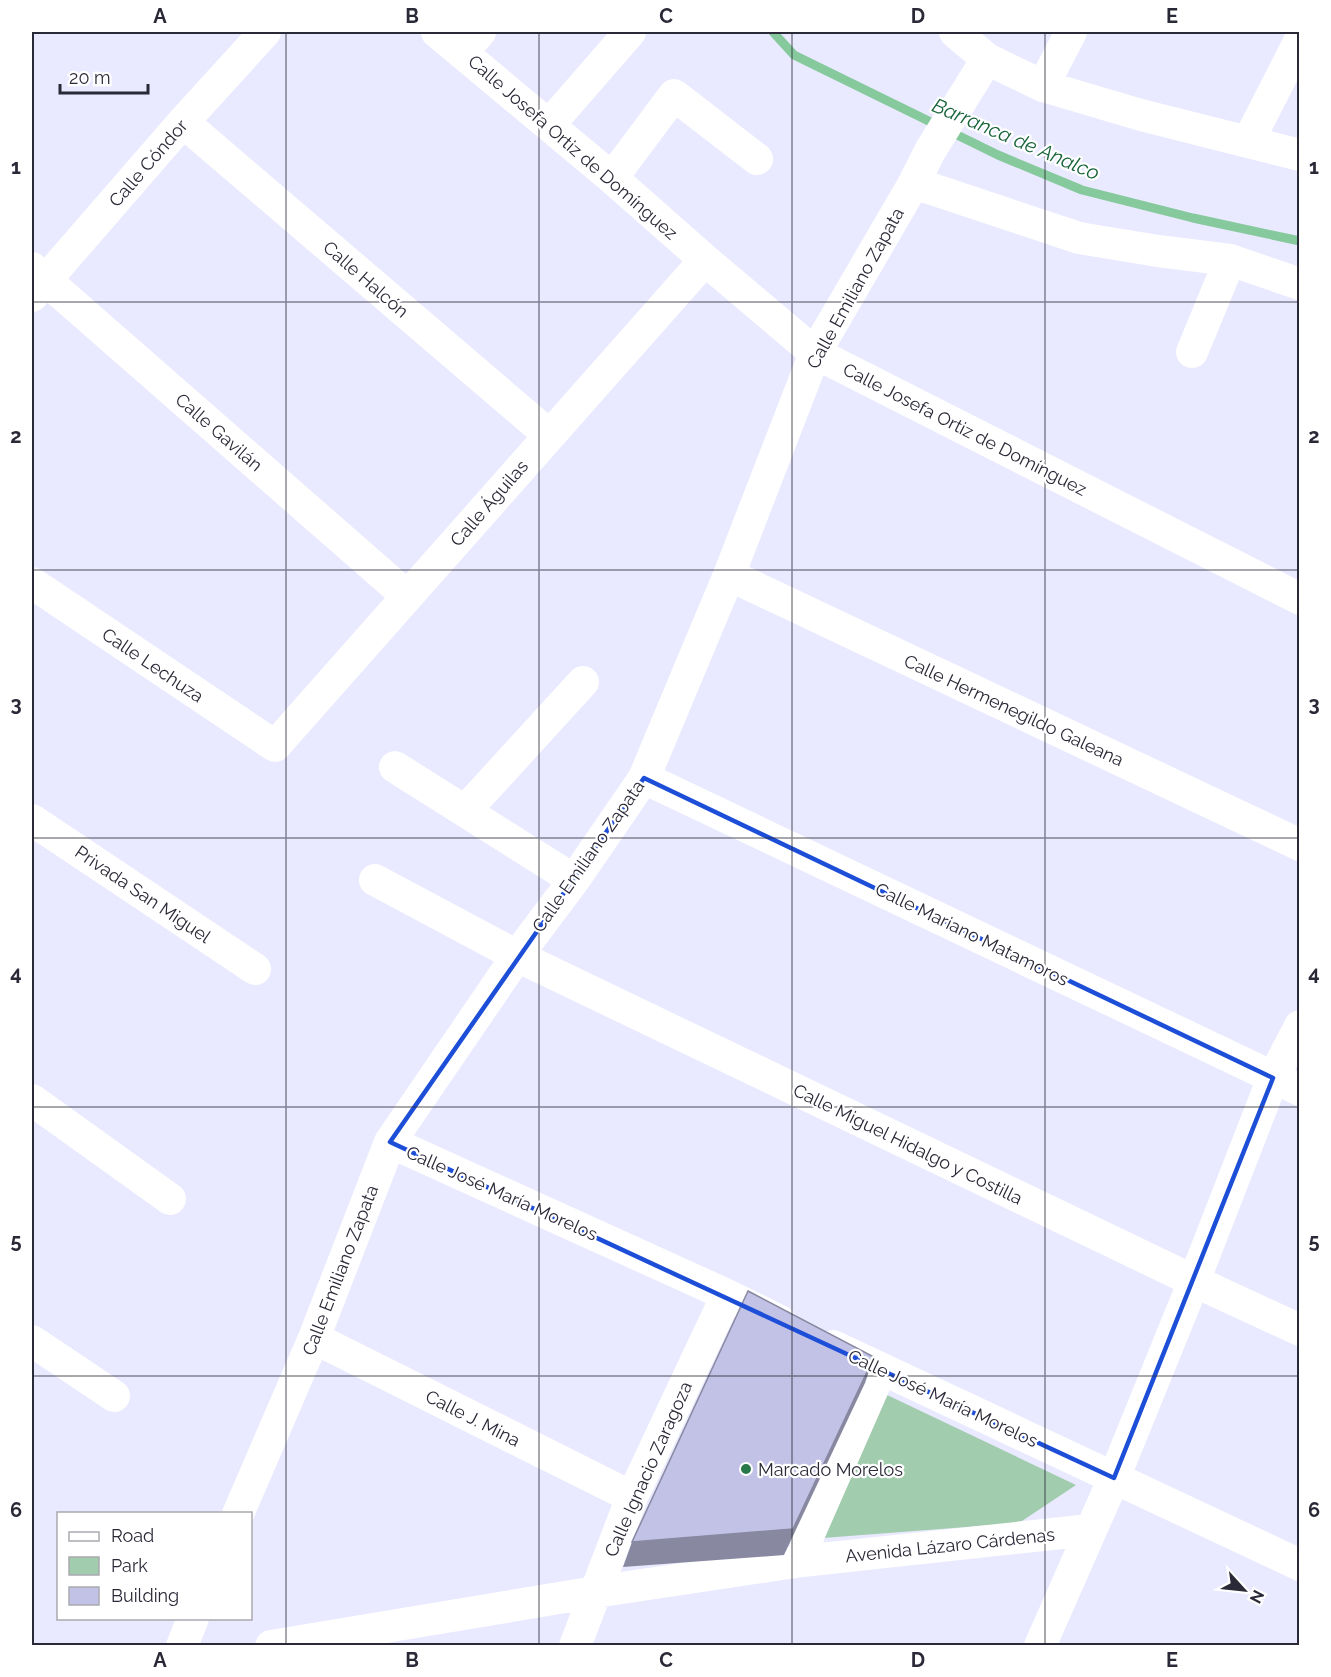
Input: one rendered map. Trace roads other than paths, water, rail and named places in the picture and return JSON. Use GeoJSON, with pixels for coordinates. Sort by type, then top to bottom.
{"type":"FeatureCollection","features":[{"type":"Feature","properties":{"kind":"street","name":"Calle Cóndor"},"geometry":{"type":"LineString","coordinates":[[36,282],[265,32]]}},
{"type":"Feature","properties":{"kind":"street","name":"Calle Josefa Ortiz de Domínguez"},"geometry":{"type":"LineString","coordinates":[[438,32],[471,42],[549,125],[815,353],[1299,599]]}},
{"type":"Feature","properties":{"kind":"street"},"geometry":{"type":"LineString","coordinates":[[549,125],[630,32]]}},
{"type":"Feature","properties":{"kind":"street"},"geometry":{"type":"LineString","coordinates":[[955,32],[987,59],[1043,86],[1141,115],[1299,154]]}},
{"type":"Feature","properties":{"kind":"street"},"geometry":{"type":"LineString","coordinates":[[1043,86],[1071,32]]}},
{"type":"Feature","properties":{"kind":"street"},"geometry":{"type":"LineString","coordinates":[[1248,142],[1299,40]]}},
{"type":"Feature","properties":{"kind":"street","name":"Calle Emiliano Zapata"},"geometry":{"type":"LineString","coordinates":[[239,1512],[314,1338],[390,1142],[517,956],[574,880],[644,778],[729,575],[815,353],[914,183],[930,151],[987,59]]}},
{"type":"Feature","properties":{"kind":"street"},"geometry":{"type":"LineString","coordinates":[[612,178],[674,95],[757,159]]}},
{"type":"Feature","properties":{"kind":"street","name":"Calle Halcón"},"geometry":{"type":"LineString","coordinates":[[183,122],[549,435]]}},
{"type":"Feature","properties":{"kind":"street"},"geometry":{"type":"LineString","coordinates":[[914,183],[1079,238],[1230,260],[1299,284]]}},
{"type":"Feature","properties":{"kind":"street","name":"Calle Águilas"},"geometry":{"type":"LineString","coordinates":[[275,746],[705,260]]}},
{"type":"Feature","properties":{"kind":"street"},"geometry":{"type":"LineString","coordinates":[[1192,352],[1230,260]]}},
{"type":"Feature","properties":{"kind":"street","name":"Calle Gavilán"},"geometry":{"type":"LineString","coordinates":[[36,282],[407,596]]}},
{"type":"Feature","properties":{"kind":"street","name":"Calle Hermenegildo Galeana"},"geometry":{"type":"LineString","coordinates":[[729,575],[1299,845]]}},
{"type":"Feature","properties":{"kind":"street","name":"Calle Lechuza"},"geometry":{"type":"LineString","coordinates":[[32,583],[275,746]]}},
{"type":"Feature","properties":{"kind":"street"},"geometry":{"type":"LineString","coordinates":[[465,811],[583,682]]}},
{"type":"Feature","properties":{"kind":"street"},"geometry":{"type":"LineString","coordinates":[[395,767],[574,880]]}},
{"type":"Feature","properties":{"kind":"street","name":"Calle Mariano Matamoros"},"geometry":{"type":"LineString","coordinates":[[644,778],[1286,1084]]}},
{"type":"Feature","properties":{"kind":"street","name":"Privada San Miguel"},"geometry":{"type":"LineString","coordinates":[[32,820],[255,969]]}},
{"type":"Feature","properties":{"kind":"street","name":"Calle Miguel Hidalgo y Costilla"},"geometry":{"type":"LineString","coordinates":[[375,880],[517,956],[1299,1330]]}},
{"type":"Feature","properties":{"kind":"street"},"geometry":{"type":"LineString","coordinates":[[1040,1646],[1114,1478],[1194,1281],[1286,1084],[1299,1026]]}},
{"type":"Feature","properties":{"kind":"street"},"geometry":{"type":"LineString","coordinates":[[32,1100],[170,1199]]}},
{"type":"Feature","properties":{"kind":"street","name":"Calle José María Morelos"},"geometry":{"type":"LineString","coordinates":[[390,1142],[727,1295],[881,1370],[1299,1565]]}},
{"type":"Feature","properties":{"kind":"street","name":"Calle Ignacio Zaragoza"},"geometry":{"type":"LineString","coordinates":[[575,1646],[632,1497],[727,1295]]}},
{"type":"Feature","properties":{"kind":"street","name":"Calle J. Mina"},"geometry":{"type":"LineString","coordinates":[[314,1338],[632,1497]]}},
{"type":"Feature","properties":{"kind":"street"},"geometry":{"type":"LineString","coordinates":[[32,1341],[114,1396]]}},
{"type":"Feature","properties":{"kind":"street"},"geometry":{"type":"LineString","coordinates":[[802,1561],[809,1534],[881,1370]]}},
{"type":"Feature","properties":{"kind":"street","name":"Avenida Lázaro Cárdenas"},"geometry":{"type":"LineString","coordinates":[[271,1646],[595,1592],[802,1561],[1090,1530]]}},
{"type":"Feature","properties":{"kind":"street"},"geometry":{"type":"LineString","coordinates":[[182,1646],[192,1620]]}},
{"type":"Feature","properties":{"kind":"waterway","name":"Barranca de Analco"},"geometry":{"type":"LineString","coordinates":[[773,32],[794,55],[998,155],[1082,190],[1193,218],[1300,241]]}},
{"type":"Feature","properties":{"kind":"place","name":"Marcado Morelos"},"geometry":{"type":"Point","coordinates":[746,1469]}}]}
